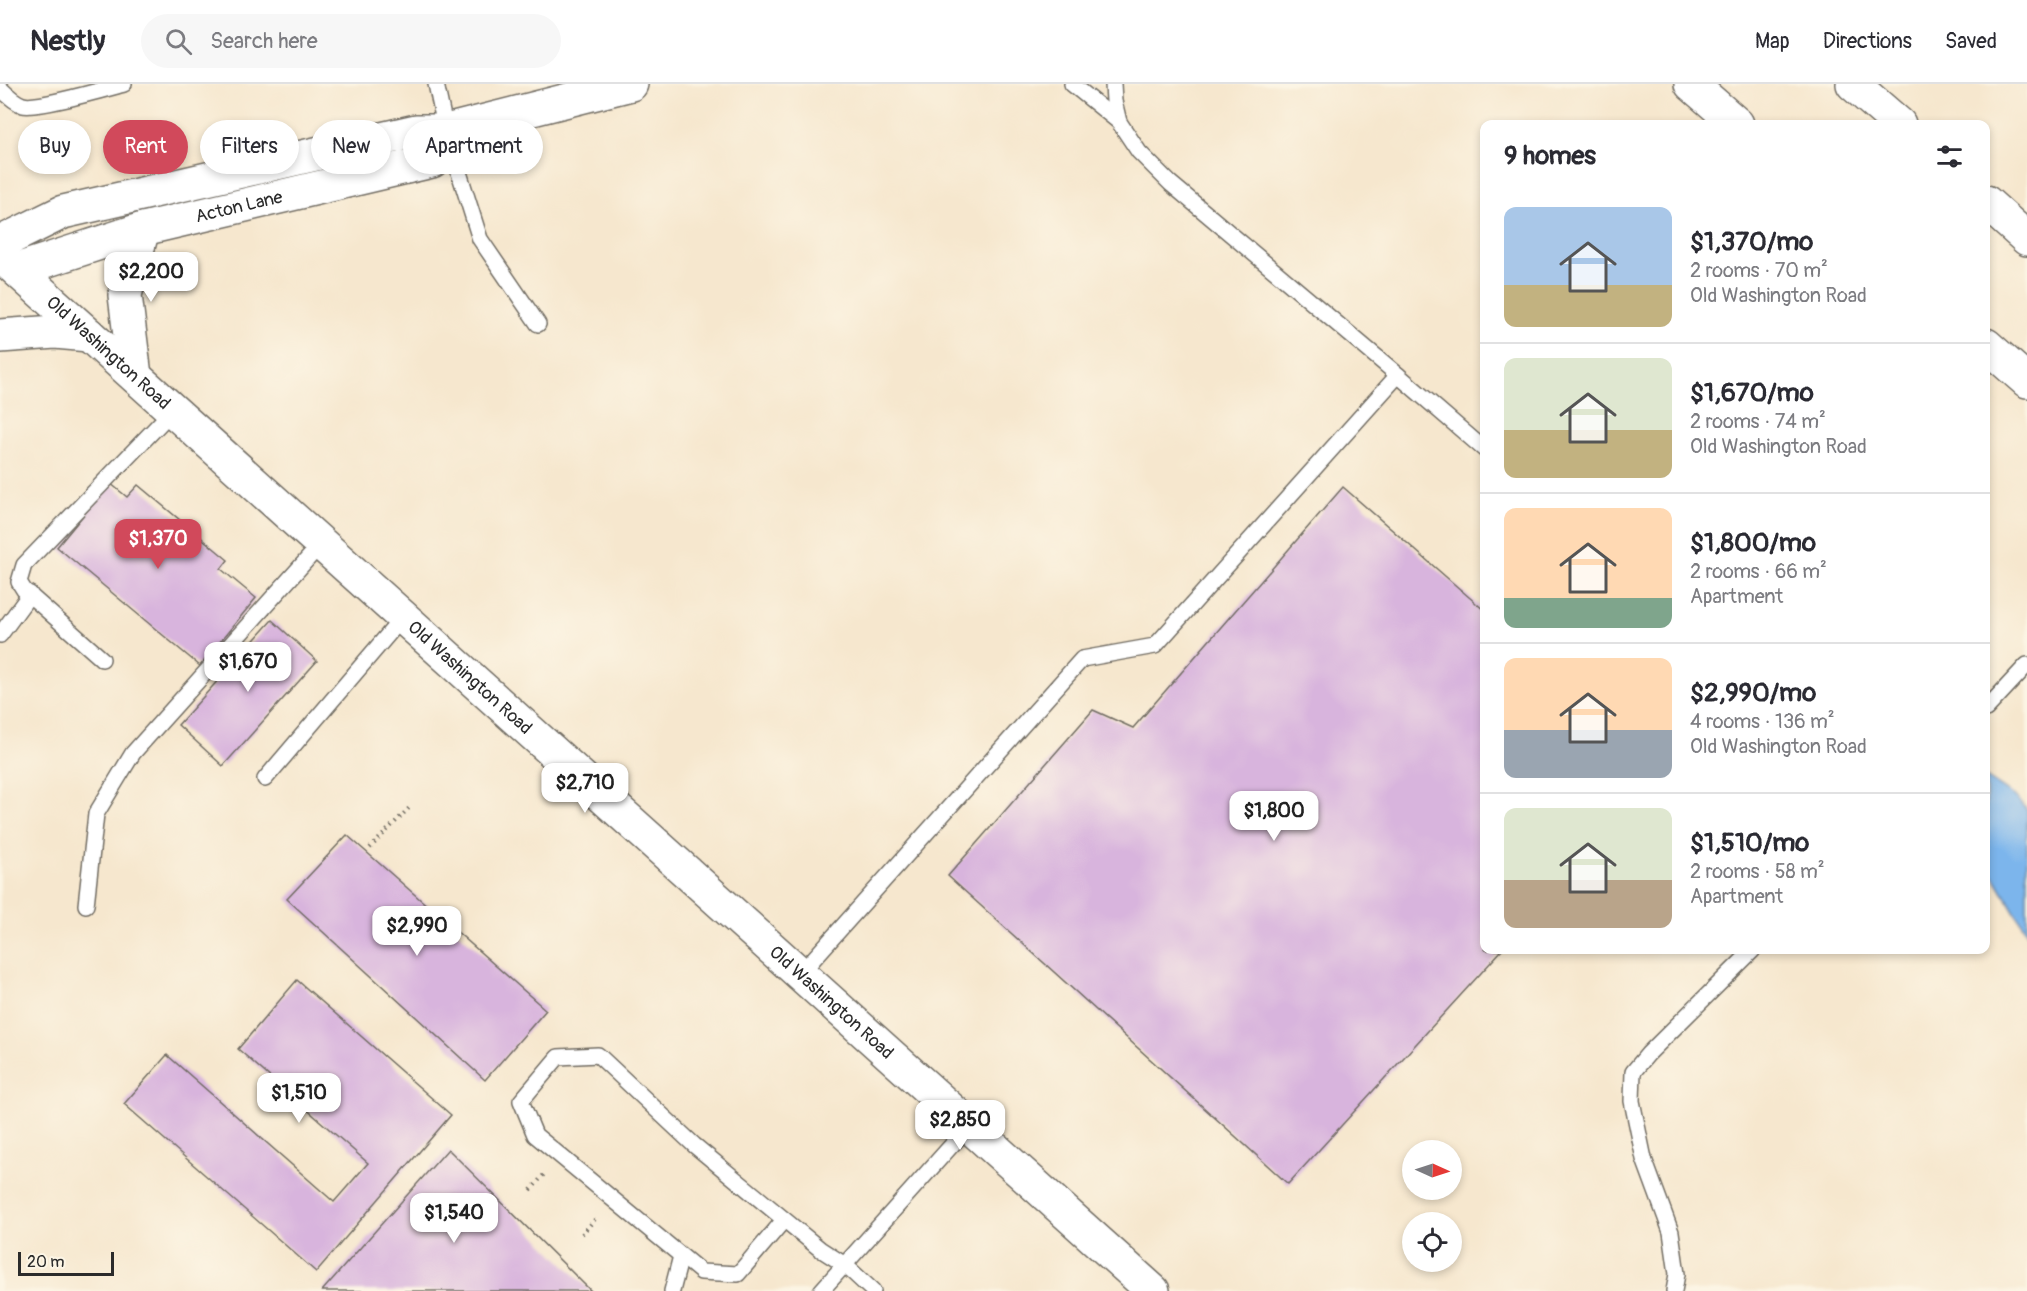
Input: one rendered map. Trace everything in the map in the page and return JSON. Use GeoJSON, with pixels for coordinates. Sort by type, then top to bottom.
{"type":"FeatureCollection","features":[{"type":"Feature","properties":{"kind":"main road","name":"Acton Lane"},"geometry":{"type":"LineString","coordinates":[[489,120],[631,84]]}},
{"type":"Feature","properties":{"kind":"main road"},"geometry":{"type":"LineString","coordinates":[[1691,84],[1732,120]]}},
{"type":"Feature","properties":{"kind":"main road"},"geometry":{"type":"LineString","coordinates":[[1853,84],[1894,120]]}},
{"type":"Feature","properties":{"kind":"main road","name":"Acton Lane"},"geometry":{"type":"LineString","coordinates":[[0,243],[63,212],[403,134]]}},
{"type":"Feature","properties":{"kind":"main road","name":"Acton Lane"},"geometry":{"type":"LineString","coordinates":[[8,262],[403,168]]}},
{"type":"Feature","properties":{"kind":"main road"},"geometry":{"type":"LineString","coordinates":[[1990,206],[2027,238]]}},
{"type":"Feature","properties":{"kind":"main road"},"geometry":{"type":"LineString","coordinates":[[135,376],[124,295],[143,229]]}},
{"type":"Feature","properties":{"kind":"main road","name":"Old Washington Road"},"geometry":{"type":"LineString","coordinates":[[8,262],[1153,1291]]}},
{"type":"Feature","properties":{"kind":"main road"},"geometry":{"type":"LineString","coordinates":[[0,336],[55,333],[89,335]]}},
{"type":"Feature","properties":{"kind":"main road"},"geometry":{"type":"LineString","coordinates":[[1990,349],[2027,381]]}},
{"type":"Feature","properties":{"kind":"lane"},"geometry":{"type":"LineString","coordinates":[[0,88],[8,96],[24,105],[32,105],[124,84]]}},
{"type":"Feature","properties":{"kind":"lane"},"geometry":{"type":"LineString","coordinates":[[436,84],[444,120]]}},
{"type":"Feature","properties":{"kind":"lane"},"geometry":{"type":"LineString","coordinates":[[1072,84],[1119,122],[1139,152],[1170,183],[1480,446]]}},
{"type":"Feature","properties":{"kind":"lane"},"geometry":{"type":"LineString","coordinates":[[1113,84],[1119,122]]}},
{"type":"Feature","properties":{"kind":"lane"},"geometry":{"type":"LineString","coordinates":[[460,174],[480,239],[538,324]]}},
{"type":"Feature","properties":{"kind":"lane"},"geometry":{"type":"LineString","coordinates":[[800,974],[1082,659],[1155,646],[1398,375]]}},
{"type":"Feature","properties":{"kind":"lane"},"geometry":{"type":"LineString","coordinates":[[102,659],[19,582],[24,565],[173,410]]}},
{"type":"Feature","properties":{"kind":"lane"},"geometry":{"type":"LineString","coordinates":[[86,905],[96,814],[133,753],[321,544]]}},
{"type":"Feature","properties":{"kind":"lane"},"geometry":{"type":"LineString","coordinates":[[0,635],[30,594]]}},
{"type":"Feature","properties":{"kind":"lane"},"geometry":{"type":"LineString","coordinates":[[265,779],[403,617]]}},
{"type":"Feature","properties":{"kind":"lane"},"geometry":{"type":"LineString","coordinates":[[1990,706],[2027,665]]}},
{"type":"Feature","properties":{"kind":"lane"},"geometry":{"type":"LineString","coordinates":[[1674,1291],[1677,1274],[1671,1232],[1644,1159],[1632,1101],[1633,1072],[1654,1047],[1749,954]]}},
{"type":"Feature","properties":{"kind":"lane"},"geometry":{"type":"LineString","coordinates":[[784,1220],[738,1274],[701,1272],[536,1135],[521,1101],[558,1057],[598,1055],[694,1145],[820,1249],[845,1265],[873,1291]]}},
{"type":"Feature","properties":{"kind":"lane"},"geometry":{"type":"LineString","coordinates":[[821,1291],[969,1126]]}},
{"type":"Feature","properties":{"kind":"lane"},"geometry":{"type":"LineString","coordinates":[[672,1291],[681,1256]]}},
{"type":"Feature","properties":{"kind":"path"},"geometry":{"type":"LineString","coordinates":[[370,848],[410,807]]}},
{"type":"Feature","properties":{"kind":"water"},"geometry":{"type":"Polygon","coordinates":[[[1990,780],[2016,797],[2027,810],[2027,933],[1990,870],[1990,780]]]}},
{"type":"Feature","properties":{"kind":"building"},"geometry":{"type":"Polygon","coordinates":[[[110,483],[127,497],[138,485],[228,560],[221,569],[256,598],[200,666],[57,547],[110,483]]]}},
{"type":"Feature","properties":{"kind":"building"},"geometry":{"type":"Polygon","coordinates":[[[1343,487],[1480,607],[1480,954],[1498,954],[1288,1184],[948,876],[1093,710],[1133,728],[1343,487]]]}},
{"type":"Feature","properties":{"kind":"building"},"geometry":{"type":"Polygon","coordinates":[[[272,620],[317,661],[223,766],[178,725],[272,620]]]}},
{"type":"Feature","properties":{"kind":"building"},"geometry":{"type":"Polygon","coordinates":[[[347,835],[546,1010],[485,1080],[287,899],[347,835]]]}},
{"type":"Feature","properties":{"kind":"building"},"geometry":{"type":"Polygon","coordinates":[[[297,980],[451,1115],[316,1272],[124,1104],[167,1055],[334,1202],[368,1163],[238,1049],[297,980]]]}},
{"type":"Feature","properties":{"kind":"building"},"geometry":{"type":"Polygon","coordinates":[[[448,1149],[591,1291],[322,1291],[448,1149]]]}}]}
